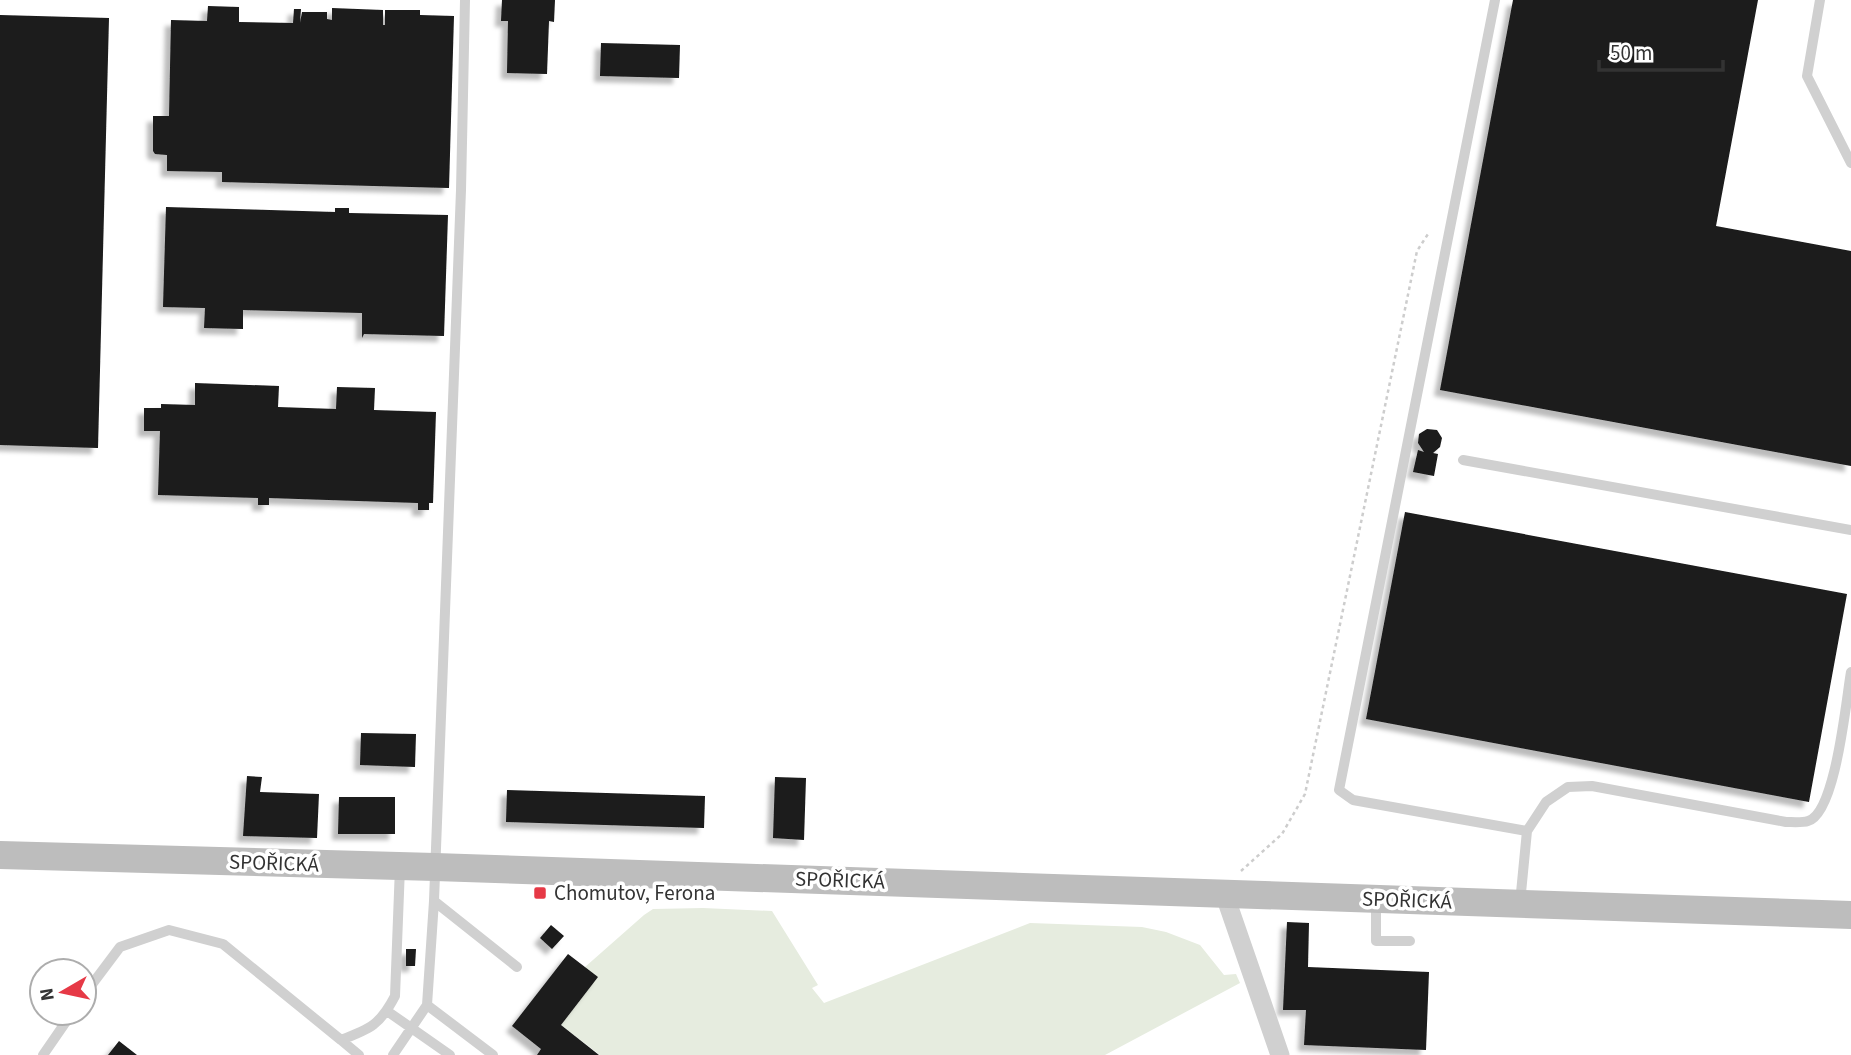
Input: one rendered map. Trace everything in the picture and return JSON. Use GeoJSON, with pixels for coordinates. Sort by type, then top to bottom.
{"type":"FeatureCollection","features":[{"type":"Feature","properties":{"kind":"street","name":"SPOŘICKÁ"},"geometry":{"type":"LineString","coordinates":[[0,855],[1851,915]]}},
{"type":"Feature","properties":{"kind":"street"},"geometry":{"type":"LineString","coordinates":[[1224,893],[1280,1055]]}},
{"type":"Feature","properties":{"kind":"lane"},"geometry":{"type":"LineString","coordinates":[[393,1055],[427,1005],[434,901],[461,190],[465,0]]}},
{"type":"Feature","properties":{"kind":"lane"},"geometry":{"type":"LineString","coordinates":[[1495,0],[1339,790],[1353,800],[1527,831]]}},
{"type":"Feature","properties":{"kind":"lane"},"geometry":{"type":"LineString","coordinates":[[1820,0],[1807,76],[1851,163]]}},
{"type":"Feature","properties":{"kind":"lane"},"geometry":{"type":"LineString","coordinates":[[1462,460],[1851,530]]}},
{"type":"Feature","properties":{"kind":"lane"},"geometry":{"type":"LineString","coordinates":[[1520,903],[1527,831],[1546,802],[1568,787],[1592,786],[1786,822],[1809,821],[1822,810],[1831,789],[1851,672]]}},
{"type":"Feature","properties":{"kind":"lane"},"geometry":{"type":"LineString","coordinates":[[341,1040],[372,1028],[387,1011],[395,996],[400,866]]}},
{"type":"Feature","properties":{"kind":"lane"},"geometry":{"type":"LineString","coordinates":[[1376,899],[1376,941],[1410,941]]}},
{"type":"Feature","properties":{"kind":"lane"},"geometry":{"type":"LineString","coordinates":[[434,901],[517,967]]}},
{"type":"Feature","properties":{"kind":"lane"},"geometry":{"type":"LineString","coordinates":[[98,976],[120,947],[169,930],[223,944],[359,1055]]}},
{"type":"Feature","properties":{"kind":"lane"},"geometry":{"type":"LineString","coordinates":[[427,1005],[494,1055]]}},
{"type":"Feature","properties":{"kind":"lane"},"geometry":{"type":"LineString","coordinates":[[387,1011],[450,1055]]}},
{"type":"Feature","properties":{"kind":"lane"},"geometry":{"type":"LineString","coordinates":[[43,1055],[62,1027]]}},
{"type":"Feature","properties":{"kind":"path"},"geometry":{"type":"LineString","coordinates":[[1224,893],[1245,866],[1282,834],[1305,794],[1417,251],[1428,234]]}},
{"type":"Feature","properties":{"kind":"shaded area"},"geometry":{"type":"Polygon","coordinates":[[[653,909],[772,911],[818,985],[812,988],[824,1003],[1030,923],[1142,927],[1166,932],[1200,945],[1224,975],[1236,974],[1240,983],[1105,1055],[600,1055],[561,1025],[585,967],[644,915],[653,909]]]}},
{"type":"Feature","properties":{"kind":"building"},"geometry":{"type":"Polygon","coordinates":[[[502,0],[555,0],[554,22],[549,21],[547,74],[507,73],[508,21],[501,21],[502,0]]]}},
{"type":"Feature","properties":{"kind":"building"},"geometry":{"type":"Polygon","coordinates":[[[1513,0],[1758,0],[1716,226],[1851,251],[1851,466],[1440,390],[1513,0]]]}},
{"type":"Feature","properties":{"kind":"building"},"geometry":{"type":"Polygon","coordinates":[[[208,6],[239,7],[239,22],[293,23],[294,9],[301,9],[300,23],[302,12],[327,12],[327,19],[332,20],[332,8],[383,10],[383,25],[385,10],[420,10],[420,15],[454,16],[449,188],[222,182],[222,172],[167,171],[167,155],[155,154],[153,151],[153,116],[169,116],[171,20],[207,21],[208,6]]]}},
{"type":"Feature","properties":{"kind":"building"},"geometry":{"type":"Polygon","coordinates":[[[0,15],[109,18],[98,448],[0,445],[0,15]]]}},
{"type":"Feature","properties":{"kind":"building"},"geometry":{"type":"Polygon","coordinates":[[[601,43],[680,45],[679,78],[600,76],[601,43]]]}},
{"type":"Feature","properties":{"kind":"building"},"geometry":{"type":"Polygon","coordinates":[[[166,207],[335,212],[335,208],[349,208],[349,213],[448,215],[444,336],[364,334],[362,338],[362,313],[243,310],[243,329],[204,328],[205,308],[163,307],[166,207]]]}},
{"type":"Feature","properties":{"kind":"building"},"geometry":{"type":"Polygon","coordinates":[[[195,383],[279,386],[278,407],[336,409],[337,387],[375,388],[374,410],[436,412],[433,503],[429,503],[429,510],[418,510],[418,503],[269,498],[269,505],[258,505],[258,498],[158,495],[160,431],[144,431],[144,408],[161,408],[161,404],[195,405],[195,383]]]}},
{"type":"Feature","properties":{"kind":"building"},"geometry":{"type":"Polygon","coordinates":[[[1427,429],[1437,430],[1442,438],[1440,447],[1433,453],[1438,454],[1434,476],[1413,472],[1418,450],[1424,452],[1418,443],[1419,434],[1427,429]]]}},
{"type":"Feature","properties":{"kind":"building"},"geometry":{"type":"Polygon","coordinates":[[[1405,512],[1847,594],[1809,802],[1366,719],[1405,512]]]}},
{"type":"Feature","properties":{"kind":"building"},"geometry":{"type":"Polygon","coordinates":[[[361,733],[416,734],[415,767],[360,765],[361,733]]]}},
{"type":"Feature","properties":{"kind":"building"},"geometry":{"type":"Polygon","coordinates":[[[247,776],[262,777],[260,792],[319,794],[317,838],[243,836],[247,776]]]}},
{"type":"Feature","properties":{"kind":"building"},"geometry":{"type":"Polygon","coordinates":[[[775,777],[806,778],[804,840],[773,838],[775,777]]]}},
{"type":"Feature","properties":{"kind":"building"},"geometry":{"type":"Polygon","coordinates":[[[507,790],[705,796],[704,828],[506,822],[507,790]]]}},
{"type":"Feature","properties":{"kind":"building"},"geometry":{"type":"Polygon","coordinates":[[[339,797],[395,797],[395,834],[338,834],[339,797]]]}},
{"type":"Feature","properties":{"kind":"building"},"geometry":{"type":"Polygon","coordinates":[[[1287,922],[1309,923],[1308,967],[1429,972],[1426,1050],[1304,1045],[1306,1010],[1283,1010],[1287,922]]]}},
{"type":"Feature","properties":{"kind":"building"},"geometry":{"type":"Polygon","coordinates":[[[551,925],[564,936],[552,949],[540,938],[551,925]]]}},
{"type":"Feature","properties":{"kind":"building"},"geometry":{"type":"Polygon","coordinates":[[[406,949],[416,949],[415,966],[406,966],[406,949]]]}},
{"type":"Feature","properties":{"kind":"building"},"geometry":{"type":"Polygon","coordinates":[[[568,954],[598,977],[561,1025],[599,1055],[537,1055],[541,1049],[512,1026],[568,954]]]}},
{"type":"Feature","properties":{"kind":"building"},"geometry":{"type":"Polygon","coordinates":[[[119,1041],[137,1055],[108,1055],[119,1041]]]}},
{"type":"Feature","properties":{"kind":"place","name":"Chomutov, Ferona"},"geometry":{"type":"Point","coordinates":[540,893]}}]}
